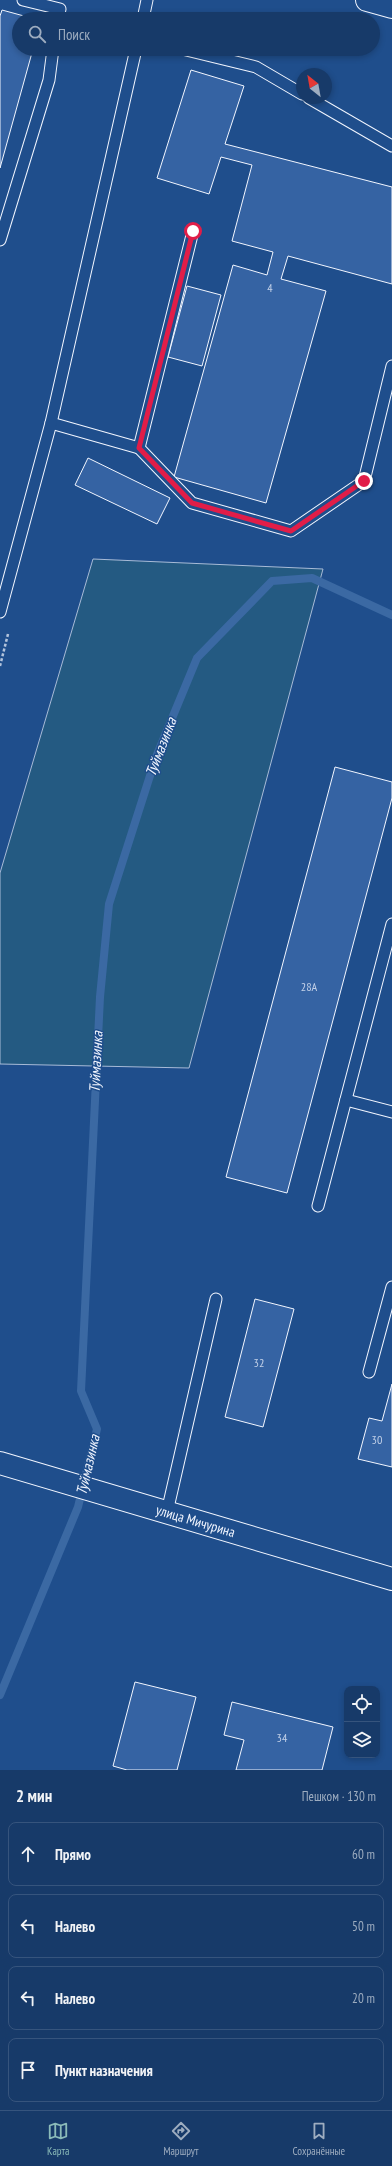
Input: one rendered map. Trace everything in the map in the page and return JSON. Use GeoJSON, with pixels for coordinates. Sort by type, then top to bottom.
{"type":"FeatureCollection","features":[{"type":"Feature","properties":{"kind":"street"},"geometry":{"type":"LineString","coordinates":[[367,0],[392,7]]}},
{"type":"Feature","properties":{"kind":"street","name":"улица Мичурина"},"geometry":{"type":"LineString","coordinates":[[0,1463],[392,1579]]}},
{"type":"Feature","properties":{"kind":"lane"},"geometry":{"type":"LineString","coordinates":[[23,0],[60,9],[59,12]]}},
{"type":"Feature","properties":{"kind":"lane"},"geometry":{"type":"LineString","coordinates":[[144,12],[147,0]]}},
{"type":"Feature","properties":{"kind":"lane"},"geometry":{"type":"LineString","coordinates":[[0,240],[49,80],[53,56]]}},
{"type":"Feature","properties":{"kind":"lane"},"geometry":{"type":"LineString","coordinates":[[0,612],[51,423],[134,56]]}},
{"type":"Feature","properties":{"kind":"lane"},"geometry":{"type":"LineString","coordinates":[[211,56],[256,67],[296,90]]}},
{"type":"Feature","properties":{"kind":"lane"},"geometry":{"type":"LineString","coordinates":[[319,104],[392,146]]}},
{"type":"Feature","properties":{"kind":"lane"},"geometry":{"type":"LineString","coordinates":[[139,448],[193,231]]}},
{"type":"Feature","properties":{"kind":"lane"},"geometry":{"type":"LineString","coordinates":[[51,423],[139,448],[192,503],[291,531],[364,481],[392,366]]}},
{"type":"Feature","properties":{"kind":"lane"},"geometry":{"type":"LineString","coordinates":[[318,1206],[392,924]]}},
{"type":"Feature","properties":{"kind":"lane"},"geometry":{"type":"LineString","coordinates":[[346,1100],[392,1112]]}},
{"type":"Feature","properties":{"kind":"lane"},"geometry":{"type":"LineString","coordinates":[[369,1372],[392,1287]]}},
{"type":"Feature","properties":{"kind":"lane"},"geometry":{"type":"LineString","coordinates":[[167,1512],[216,1299]]}},
{"type":"Feature","properties":{"kind":"path"},"geometry":{"type":"LineString","coordinates":[[0,666],[8,634]]}},
{"type":"Feature","properties":{"kind":"shaded area"},"geometry":{"type":"Polygon","coordinates":[[[93,559],[323,569],[189,1068],[0,1064],[0,873],[93,559]]]}},
{"type":"Feature","properties":{"kind":"building"},"geometry":{"type":"Polygon","coordinates":[[[2,10],[12,13],[12,56],[31,56],[0,168],[0,16],[2,10]]]}},
{"type":"Feature","properties":{"kind":"building"},"geometry":{"type":"Polygon","coordinates":[[[191,70],[244,86],[225,144],[392,187],[392,284],[288,256],[281,279],[326,291],[266,503],[174,477],[233,265],[267,275],[273,252],[232,241],[252,165],[221,157],[209,194],[157,178],[191,70]]]}},
{"type":"Feature","properties":{"kind":"building"},"geometry":{"type":"Polygon","coordinates":[[[187,286],[221,295],[202,366],[168,357],[187,286]]]}},
{"type":"Feature","properties":{"kind":"building"},"geometry":{"type":"Polygon","coordinates":[[[88,458],[170,498],[157,524],[75,485],[88,458]]]}},
{"type":"Feature","properties":{"kind":"building"},"geometry":{"type":"Polygon","coordinates":[[[335,767],[392,782],[392,798],[287,1193],[226,1177],[335,767]]]}},
{"type":"Feature","properties":{"kind":"building"},"geometry":{"type":"Polygon","coordinates":[[[255,1299],[294,1309],[263,1427],[225,1417],[255,1299]]]}},
{"type":"Feature","properties":{"kind":"building"},"geometry":{"type":"Polygon","coordinates":[[[392,1384],[392,1467],[358,1459],[369,1418],[382,1421],[392,1384]]]}},
{"type":"Feature","properties":{"kind":"building"},"geometry":{"type":"Polygon","coordinates":[[[135,1682],[196,1697],[177,1770],[127,1770],[113,1766],[135,1682]]]}},
{"type":"Feature","properties":{"kind":"building"},"geometry":{"type":"Polygon","coordinates":[[[232,1702],[333,1727],[322,1770],[236,1770],[244,1740],[224,1735],[232,1702]]]}},
{"type":"Feature","properties":{"kind":"waterway","name":"Туймазинка"},"geometry":{"type":"LineString","coordinates":[[0,1695],[78,1507],[97,1429],[81,1391],[100,997],[109,904],[156,757],[197,658],[272,581],[312,578],[392,615]]}},
{"type":"Feature","properties":{"kind":"route"},"geometry":{"type":"LineString","coordinates":[[193,231],[139,448],[192,503],[291,531],[364,481]]}}]}
